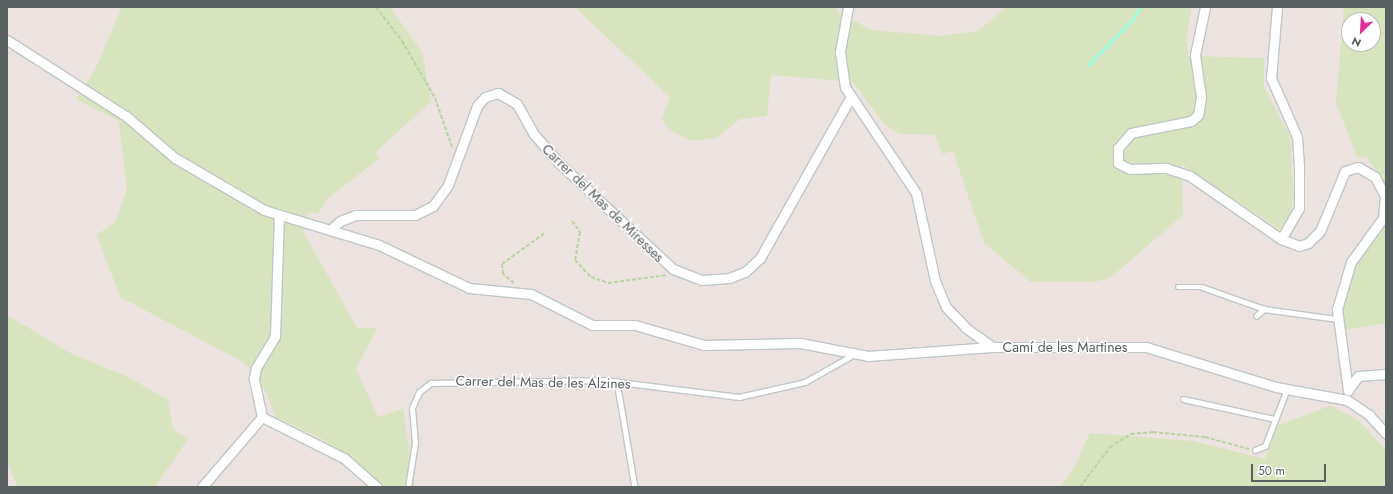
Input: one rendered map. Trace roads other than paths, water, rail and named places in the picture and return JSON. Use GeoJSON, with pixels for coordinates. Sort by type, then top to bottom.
{"type":"FeatureCollection","features":[{"type":"Feature","properties":{"kind":"street","name":"Camí de les Martines"},"geometry":{"type":"LineString","coordinates":[[848,7],[840,57],[850,98],[916,193],[935,281],[946,308],[966,328],[992,347],[1146,347],[1287,389],[1347,395],[1369,415],[1386,434]]}},
{"type":"Feature","properties":{"kind":"street"},"geometry":{"type":"LineString","coordinates":[[1206,7],[1195,55],[1201,97],[1198,115],[1191,121],[1131,133],[1118,148],[1118,163],[1130,169],[1166,168],[1190,176],[1281,239],[1299,246],[1314,238],[1332,208],[1343,175],[1352,167],[1367,169],[1375,177],[1385,196],[1383,218],[1351,262],[1337,319],[1347,395]]}},
{"type":"Feature","properties":{"kind":"street"},"geometry":{"type":"LineString","coordinates":[[1277,7],[1271,78],[1273,88],[1297,137],[1299,166],[1299,208],[1281,239]]}},
{"type":"Feature","properties":{"kind":"street"},"geometry":{"type":"LineString","coordinates":[[7,40],[126,116],[175,158],[279,216],[311,224],[392,250],[469,288],[526,293],[582,322],[601,327],[635,325],[704,345],[800,343],[853,355],[992,347]]}},
{"type":"Feature","properties":{"kind":"street","name":"Carrer del Mas de Miresses"},"geometry":{"type":"LineString","coordinates":[[330,230],[340,221],[356,215],[403,216],[425,212],[448,185],[456,158],[477,106],[491,94],[505,95],[517,104],[533,133],[559,163],[680,273],[702,280],[718,280],[745,272],[760,258],[850,98]]}},
{"type":"Feature","properties":{"kind":"street"},"geometry":{"type":"LineString","coordinates":[[262,417],[254,378],[256,368],[275,336],[279,216]]}},
{"type":"Feature","properties":{"kind":"street"},"geometry":{"type":"LineString","coordinates":[[1347,395],[1358,376],[1386,374]]}},
{"type":"Feature","properties":{"kind":"street"},"geometry":{"type":"LineString","coordinates":[[202,487],[262,417]]}},
{"type":"Feature","properties":{"kind":"street"},"geometry":{"type":"LineString","coordinates":[[262,417],[344,458],[376,487]]}},
{"type":"Feature","properties":{"kind":"lane"},"geometry":{"type":"LineString","coordinates":[[1178,286],[1202,286],[1264,309],[1337,319]]}},
{"type":"Feature","properties":{"kind":"lane"},"geometry":{"type":"LineString","coordinates":[[1256,316],[1264,309]]}},
{"type":"Feature","properties":{"kind":"lane","name":"Carrer del Mas de les Alzines"},"geometry":{"type":"LineString","coordinates":[[408,487],[415,443],[412,408],[419,392],[431,383],[617,381],[739,397],[805,382],[853,355]]}},
{"type":"Feature","properties":{"kind":"lane"},"geometry":{"type":"LineString","coordinates":[[617,381],[635,487]]}},
{"type":"Feature","properties":{"kind":"lane"},"geometry":{"type":"LineString","coordinates":[[1256,450],[1265,446],[1287,389]]}},
{"type":"Feature","properties":{"kind":"lane"},"geometry":{"type":"LineString","coordinates":[[1183,399],[1275,420]]}},
{"type":"Feature","properties":{"kind":"waterway"},"geometry":{"type":"LineString","coordinates":[[1088,65],[1133,19],[1140,7]]}}]}
